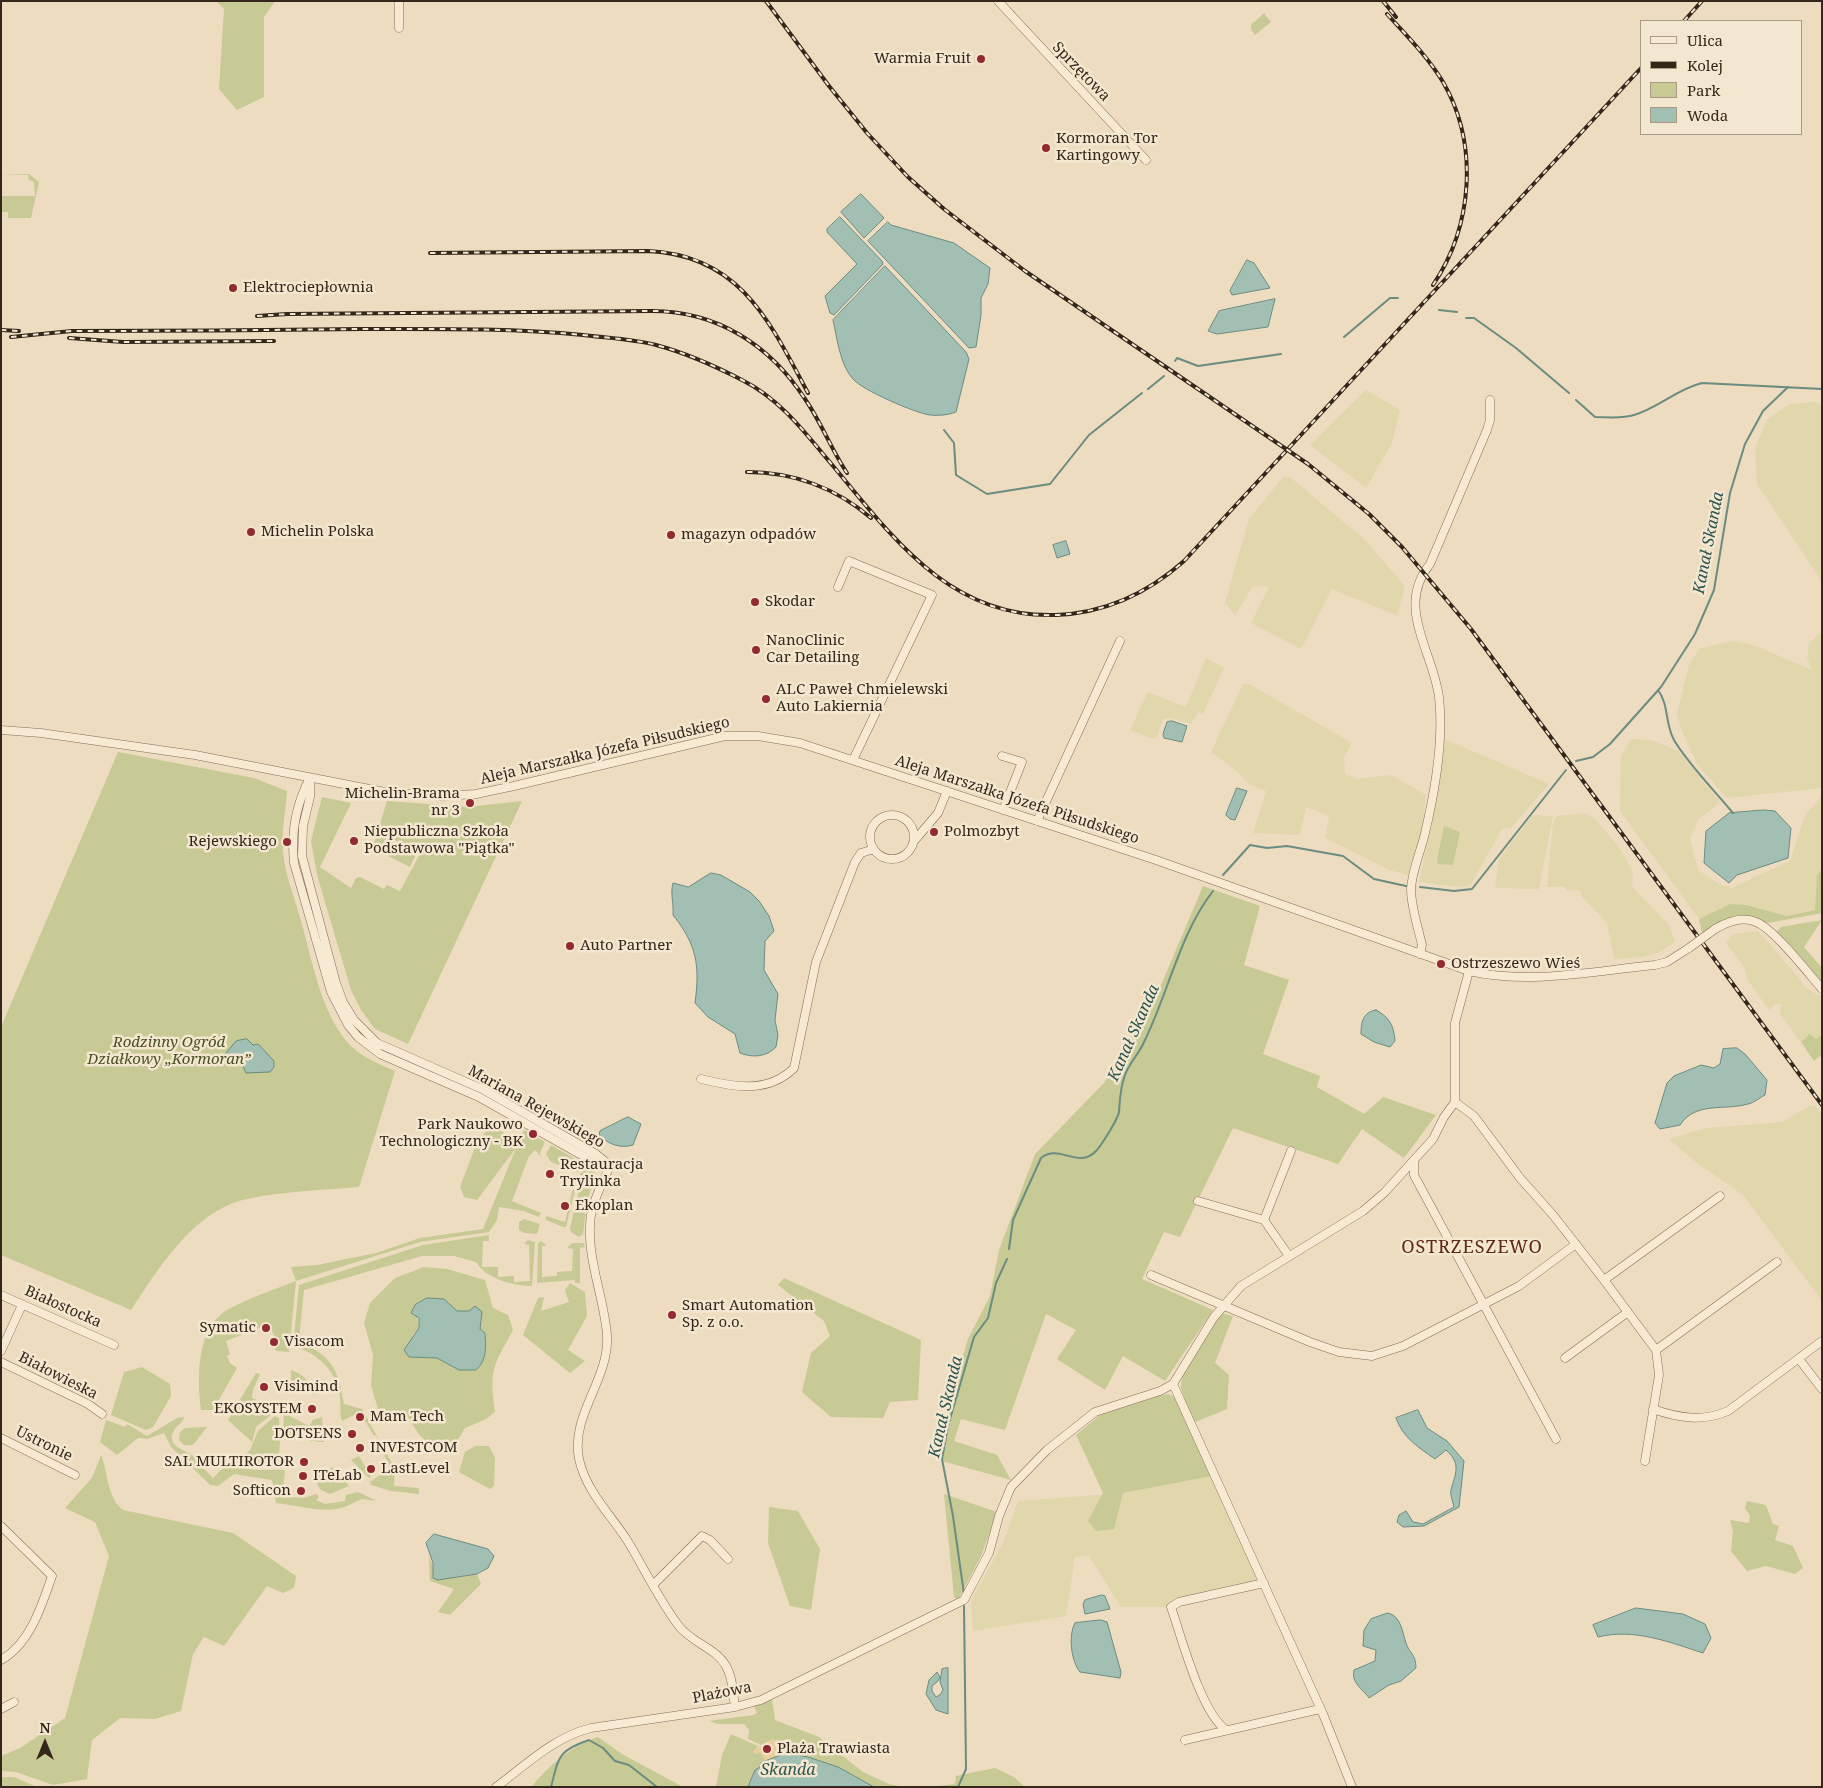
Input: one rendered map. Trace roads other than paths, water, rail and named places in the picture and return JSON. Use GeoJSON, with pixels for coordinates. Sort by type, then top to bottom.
{"type":"FeatureCollection","features":[{"type":"Feature","properties":{"kind":"street"},"geometry":{"type":"LineString","coordinates":[[399,1],[399,28]]}},
{"type":"Feature","properties":{"kind":"street","name":"Sprzętowa"},"geometry":{"type":"LineString","coordinates":[[998,1],[1146,160]]}},
{"type":"Feature","properties":{"kind":"street"},"geometry":{"type":"LineString","coordinates":[[1420,954],[1422,945],[1411,888],[1425,833],[1439,748],[1439,697],[1416,617],[1414,593],[1419,579],[1432,560],[1490,420],[1490,400]]}},
{"type":"Feature","properties":{"kind":"street"},"geometry":{"type":"LineString","coordinates":[[838,587],[849,561],[932,595],[852,760]]}},
{"type":"Feature","properties":{"kind":"street"},"geometry":{"type":"LineString","coordinates":[[1037,821],[1120,641]]}},
{"type":"Feature","properties":{"kind":"street","name":"Aleja Marszałka Józefa Piłsudskiego"},"geometry":{"type":"LineString","coordinates":[[1,730],[41,733],[195,754],[385,792],[421,796],[476,794],[703,740],[742,735],[774,738],[800,743],[1226,884],[1469,971],[1495,977],[1522,978],[1650,966],[1667,962],[1715,929],[1735,920],[1756,922],[1768,930],[1822,989]]}},
{"type":"Feature","properties":{"kind":"street"},"geometry":{"type":"LineString","coordinates":[[1002,756],[1022,762],[1003,810]]}},
{"type":"Feature","properties":{"kind":"street","name":"Mariana Rejewskiego"},"geometry":{"type":"LineString","coordinates":[[310,778],[301,795],[294,827],[294,863],[331,992],[348,1025],[358,1037],[380,1054],[479,1097],[592,1161],[610,1166],[596,1196],[591,1215],[590,1238],[607,1347],[603,1368],[582,1422],[578,1444],[579,1457],[592,1490],[626,1540],[653,1585]]}},
{"type":"Feature","properties":{"kind":"street"},"geometry":{"type":"LineString","coordinates":[[915,840],[912,826],[901,816],[894,814],[880,818],[871,829],[870,836],[874,849],[880,856],[895,859],[906,854],[915,840],[938,813],[947,792]]}},
{"type":"Feature","properties":{"kind":"street"},"geometry":{"type":"LineString","coordinates":[[912,826],[927,825]]}},
{"type":"Feature","properties":{"kind":"street"},"geometry":{"type":"LineString","coordinates":[[701,1078],[745,1088],[784,1078],[794,1068],[816,962],[856,862],[861,853],[874,849]]}},
{"type":"Feature","properties":{"kind":"street"},"geometry":{"type":"LineString","coordinates":[[1352,1787],[1320,1708],[1173,1384],[1223,1305],[1241,1286],[1363,1211],[1384,1193],[1433,1139],[1444,1117],[1455,1102],[1455,1023],[1469,971]]}},
{"type":"Feature","properties":{"kind":"street"},"geometry":{"type":"LineString","coordinates":[[1455,1102],[1474,1116],[1520,1178],[1576,1244],[1656,1350],[1660,1375],[1645,1460]]}},
{"type":"Feature","properties":{"kind":"street"},"geometry":{"type":"LineString","coordinates":[[1264,1220],[1291,1151]]}},
{"type":"Feature","properties":{"kind":"street"},"geometry":{"type":"LineString","coordinates":[[1414,1161],[1414,1175],[1556,1439]]}},
{"type":"Feature","properties":{"kind":"street"},"geometry":{"type":"LineString","coordinates":[[1604,1280],[1720,1196]]}},
{"type":"Feature","properties":{"kind":"street"},"geometry":{"type":"LineString","coordinates":[[1198,1201],[1264,1220],[1289,1256]]}},
{"type":"Feature","properties":{"kind":"street"},"geometry":{"type":"LineString","coordinates":[[1151,1275],[1310,1342],[1339,1352],[1372,1356],[1403,1346],[1519,1286],[1576,1244]]}},
{"type":"Feature","properties":{"kind":"street"},"geometry":{"type":"LineString","coordinates":[[1656,1350],[1776,1262]]}},
{"type":"Feature","properties":{"kind":"street","name":"Białostocka"},"geometry":{"type":"LineString","coordinates":[[1,1295],[114,1344]]}},
{"type":"Feature","properties":{"kind":"street"},"geometry":{"type":"LineString","coordinates":[[1,1351],[22,1305]]}},
{"type":"Feature","properties":{"kind":"street"},"geometry":{"type":"LineString","coordinates":[[1565,1358],[1628,1312]]}},
{"type":"Feature","properties":{"kind":"street"},"geometry":{"type":"LineString","coordinates":[[1653,1409],[1671,1415],[1713,1418],[1728,1411],[1822,1341]]}},
{"type":"Feature","properties":{"kind":"street"},"geometry":{"type":"LineString","coordinates":[[1799,1359],[1822,1389]]}},
{"type":"Feature","properties":{"kind":"street","name":"Białowieska"},"geometry":{"type":"LineString","coordinates":[[1,1362],[88,1404],[102,1414]]}},
{"type":"Feature","properties":{"kind":"street","name":"Plażowa"},"geometry":{"type":"LineString","coordinates":[[496,1787],[548,1747],[583,1730],[735,1707],[761,1700],[938,1612],[951,1608],[964,1600],[989,1553],[999,1516],[1011,1487],[1041,1456],[1095,1412],[1173,1384]]}},
{"type":"Feature","properties":{"kind":"street","name":"Ustronie"},"geometry":{"type":"LineString","coordinates":[[1,1438],[75,1475]]}},
{"type":"Feature","properties":{"kind":"street"},"geometry":{"type":"LineString","coordinates":[[1,1526],[52,1576],[42,1606],[25,1637],[4,1658],[1,1649]]}},
{"type":"Feature","properties":{"kind":"street"},"geometry":{"type":"LineString","coordinates":[[728,1559],[710,1540],[702,1536],[653,1585],[684,1632],[717,1656],[727,1668],[735,1707]]}},
{"type":"Feature","properties":{"kind":"street"},"geometry":{"type":"LineString","coordinates":[[1226,1730],[1217,1724],[1200,1689],[1171,1607],[1179,1602],[1264,1583]]}},
{"type":"Feature","properties":{"kind":"street"},"geometry":{"type":"LineString","coordinates":[[1,1709],[14,1702]]}},
{"type":"Feature","properties":{"kind":"street"},"geometry":{"type":"LineString","coordinates":[[1184,1740],[1320,1708]]}},
{"type":"Feature","properties":{"kind":"water"},"geometry":{"type":"Polygon","coordinates":[[[861,194],[884,218],[864,238],[841,212],[861,194]]]}},
{"type":"Feature","properties":{"kind":"water"},"geometry":{"type":"Polygon","coordinates":[[[840,217],[883,264],[834,315],[830,313],[825,296],[857,264],[827,232],[827,229],[840,217]]]}},
{"type":"Feature","properties":{"kind":"water"},"geometry":{"type":"Polygon","coordinates":[[[888,222],[891,225],[954,243],[990,268],[988,284],[981,298],[981,315],[976,347],[969,348],[868,241],[888,222]]]}},
{"type":"Feature","properties":{"kind":"water"},"geometry":{"type":"Polygon","coordinates":[[[1247,260],[1254,263],[1270,288],[1232,295],[1230,291],[1247,260]]]}},
{"type":"Feature","properties":{"kind":"water"},"geometry":{"type":"Polygon","coordinates":[[[885,266],[966,352],[969,359],[956,412],[930,415],[901,406],[858,384],[845,366],[833,320],[885,266]]]}},
{"type":"Feature","properties":{"kind":"water"},"geometry":{"type":"Polygon","coordinates":[[[1275,299],[1268,327],[1217,334],[1208,331],[1219,311],[1275,299]]]}},
{"type":"Feature","properties":{"kind":"water"},"geometry":{"type":"Polygon","coordinates":[[[1066,541],[1070,554],[1057,558],[1053,545],[1066,541]]]}},
{"type":"Feature","properties":{"kind":"water"},"geometry":{"type":"Polygon","coordinates":[[[1172,721],[1187,726],[1182,742],[1164,738],[1163,734],[1167,722],[1172,721]]]}},
{"type":"Feature","properties":{"kind":"water"},"geometry":{"type":"Polygon","coordinates":[[[1237,788],[1247,791],[1235,820],[1230,819],[1226,815],[1237,788]]]}},
{"type":"Feature","properties":{"kind":"water"},"geometry":{"type":"Polygon","coordinates":[[[1775,811],[1791,828],[1788,858],[1737,875],[1729,883],[1704,863],[1706,831],[1729,813],[1775,811]]]}},
{"type":"Feature","properties":{"kind":"water"},"geometry":{"type":"Polygon","coordinates":[[[711,873],[721,875],[750,892],[769,916],[774,931],[765,941],[764,970],[778,994],[775,1020],[778,1035],[776,1047],[764,1055],[750,1056],[740,1053],[735,1034],[708,1017],[695,1003],[697,967],[695,956],[687,936],[673,915],[672,887],[673,883],[688,887],[711,873]]]}},
{"type":"Feature","properties":{"kind":"water"},"geometry":{"type":"Polygon","coordinates":[[[1376,1010],[1392,1026],[1395,1041],[1390,1047],[1374,1042],[1361,1034],[1364,1018],[1368,1013],[1376,1010]]]}},
{"type":"Feature","properties":{"kind":"water"},"geometry":{"type":"Polygon","coordinates":[[[247,1039],[253,1045],[258,1044],[274,1061],[274,1067],[270,1072],[246,1073],[241,1062],[228,1057],[222,1058],[236,1041],[247,1039]]]}},
{"type":"Feature","properties":{"kind":"water"},"geometry":{"type":"Polygon","coordinates":[[[1737,1048],[1745,1054],[1767,1080],[1765,1095],[1748,1104],[1702,1110],[1687,1117],[1680,1125],[1660,1129],[1655,1123],[1667,1083],[1674,1076],[1701,1065],[1714,1068],[1720,1064],[1723,1049],[1737,1048]]]}},
{"type":"Feature","properties":{"kind":"water"},"geometry":{"type":"Polygon","coordinates":[[[628,1117],[641,1124],[633,1145],[614,1145],[599,1135],[600,1131],[628,1117]]]}},
{"type":"Feature","properties":{"kind":"water"},"geometry":{"type":"Polygon","coordinates":[[[427,1298],[444,1299],[457,1311],[469,1311],[475,1306],[482,1312],[480,1329],[485,1333],[485,1353],[480,1366],[476,1370],[459,1370],[437,1358],[409,1357],[404,1350],[419,1328],[419,1318],[411,1313],[415,1305],[427,1298]]]}},
{"type":"Feature","properties":{"kind":"water"},"geometry":{"type":"Polygon","coordinates":[[[1418,1410],[1427,1428],[1447,1441],[1464,1461],[1459,1507],[1424,1526],[1403,1527],[1397,1522],[1399,1515],[1406,1511],[1413,1522],[1423,1524],[1454,1507],[1451,1492],[1456,1465],[1451,1455],[1446,1450],[1435,1459],[1407,1437],[1396,1418],[1418,1410]]]}},
{"type":"Feature","properties":{"kind":"water"},"geometry":{"type":"Polygon","coordinates":[[[434,1534],[488,1549],[494,1556],[488,1568],[477,1574],[438,1580],[433,1578],[433,1563],[426,1543],[434,1534]]]}},
{"type":"Feature","properties":{"kind":"water"},"geometry":{"type":"Polygon","coordinates":[[[1102,1595],[1105,1596],[1110,1609],[1085,1614],[1083,1604],[1085,1600],[1102,1595]]]}},
{"type":"Feature","properties":{"kind":"water"},"geometry":{"type":"Polygon","coordinates":[[[1636,1608],[1683,1614],[1705,1624],[1711,1638],[1703,1653],[1638,1635],[1625,1634],[1598,1637],[1593,1625],[1636,1608]]]}},
{"type":"Feature","properties":{"kind":"water"},"geometry":{"type":"Polygon","coordinates":[[[1388,1613],[1396,1617],[1407,1646],[1414,1657],[1416,1668],[1401,1681],[1389,1685],[1369,1698],[1356,1682],[1353,1675],[1354,1670],[1375,1661],[1376,1650],[1363,1646],[1364,1630],[1371,1619],[1388,1613]]]}},
{"type":"Feature","properties":{"kind":"water"},"geometry":{"type":"Polygon","coordinates":[[[1101,1620],[1107,1622],[1121,1672],[1120,1678],[1080,1672],[1074,1661],[1071,1641],[1075,1623],[1101,1620]]]}},
{"type":"Feature","properties":{"kind":"water"},"geometry":{"type":"Polygon","coordinates":[[[948,1668],[948,1714],[936,1710],[926,1694],[929,1680],[937,1672],[940,1677],[932,1686],[932,1691],[936,1697],[940,1695],[943,1690],[940,1682],[942,1669],[948,1668]]]}},
{"type":"Feature","properties":{"kind":"water","name":"Skanda"},"geometry":{"type":"Polygon","coordinates":[[[786,1753],[808,1757],[838,1767],[874,1787],[748,1787],[755,1770],[760,1767],[761,1763],[786,1753]]]}},
{"type":"Feature","properties":{"kind":"waterway"},"geometry":{"type":"LineString","coordinates":[[1344,337],[1390,298],[1398,298]]}},
{"type":"Feature","properties":{"kind":"waterway"},"geometry":{"type":"LineString","coordinates":[[1439,310],[1457,312]]}},
{"type":"Feature","properties":{"kind":"waterway"},"geometry":{"type":"LineString","coordinates":[[1466,318],[1474,318],[1516,348],[1569,393]]}},
{"type":"Feature","properties":{"kind":"waterway"},"geometry":{"type":"LineString","coordinates":[[1175,361],[1177,358],[1198,366],[1281,354]]}},
{"type":"Feature","properties":{"kind":"waterway"},"geometry":{"type":"LineString","coordinates":[[1148,389],[1164,376]]}},
{"type":"Feature","properties":{"kind":"waterway"},"geometry":{"type":"LineString","coordinates":[[1576,400],[1595,417],[1620,417],[1643,412],[1684,390],[1702,383],[1822,389]]}},
{"type":"Feature","properties":{"kind":"waterway","name":"Kanał Skanda"},"geometry":{"type":"LineString","coordinates":[[1576,761],[1593,757],[1610,744],[1661,687],[1695,634],[1714,590],[1730,493],[1745,444],[1763,411],[1788,387]]}},
{"type":"Feature","properties":{"kind":"waterway"},"geometry":{"type":"LineString","coordinates":[[944,430],[954,443],[956,475],[987,494],[1050,484],[1089,435],[1142,393]]}},
{"type":"Feature","properties":{"kind":"waterway"},"geometry":{"type":"LineString","coordinates":[[1658,690],[1664,702],[1669,728],[1674,740],[1694,768],[1733,813]]}},
{"type":"Feature","properties":{"kind":"waterway","name":"Kanał Skanda"},"geometry":{"type":"LineString","coordinates":[[1420,887],[1454,891],[1472,889],[1566,770]]}},
{"type":"Feature","properties":{"kind":"waterway","name":"Kanał Skanda"},"geometry":{"type":"LineString","coordinates":[[1223,875],[1250,845],[1267,848],[1287,846],[1343,856],[1374,879],[1406,886]]}},
{"type":"Feature","properties":{"kind":"waterway","name":"Kanał Skanda"},"geometry":{"type":"LineString","coordinates":[[1009,1249],[1013,1220],[1041,1158],[1055,1153],[1075,1158],[1089,1156],[1096,1151],[1113,1126],[1119,1112],[1123,1080],[1153,1023],[1192,926],[1213,891]]}},
{"type":"Feature","properties":{"kind":"waterway","name":"Kanał Skanda"},"geometry":{"type":"LineString","coordinates":[[964,1594],[953,1516],[942,1459],[948,1426],[974,1337],[988,1318],[996,1283],[1007,1259]]}},
{"type":"Feature","properties":{"kind":"waterway","name":"Kanał Skanda"},"geometry":{"type":"LineString","coordinates":[[958,1787],[966,1769],[964,1606]]}},
{"type":"Feature","properties":{"kind":"waterway"},"geometry":{"type":"LineString","coordinates":[[551,1787],[561,1756],[571,1748],[589,1740],[603,1748],[615,1761],[629,1765],[657,1787]]}},
{"type":"Feature","properties":{"kind":"railway"},"geometry":{"type":"LineString","coordinates":[[766,1],[829,86],[867,133],[908,177],[944,209],[1025,271],[1308,464],[1369,514],[1402,547],[1471,629],[1822,1105]]}},
{"type":"Feature","properties":{"kind":"railway"},"geometry":{"type":"LineString","coordinates":[[1383,1],[1396,17]]}},
{"type":"Feature","properties":{"kind":"railway"},"geometry":{"type":"LineString","coordinates":[[1685,20],[1702,1]]}},
{"type":"Feature","properties":{"kind":"railway"},"geometry":{"type":"LineString","coordinates":[[1387,14],[1424,55],[1443,82],[1455,106],[1462,132],[1466,158],[1466,185],[1463,211],[1456,237],[1446,262],[1433,285]]}},
{"type":"Feature","properties":{"kind":"railway"},"geometry":{"type":"LineString","coordinates":[[11,337],[72,331],[472,329],[583,335],[656,345],[689,356],[742,380],[776,403],[805,433],[896,539],[922,564],[950,586],[982,602],[1017,612],[1056,615],[1074,613],[1109,605],[1141,592],[1184,561],[1640,69]]}},
{"type":"Feature","properties":{"kind":"railway"},"geometry":{"type":"LineString","coordinates":[[430,253],[648,251],[680,255],[706,265],[729,279],[748,297],[780,341],[808,393]]}},
{"type":"Feature","properties":{"kind":"railway"},"geometry":{"type":"LineString","coordinates":[[257,316],[287,314],[652,311],[698,317],[740,335],[775,362],[791,380],[811,408],[847,473]]}},
{"type":"Feature","properties":{"kind":"railway"},"geometry":{"type":"LineString","coordinates":[[1,330],[19,331]]}},
{"type":"Feature","properties":{"kind":"railway"},"geometry":{"type":"LineString","coordinates":[[69,338],[123,342],[274,341]]}},
{"type":"Feature","properties":{"kind":"railway"},"geometry":{"type":"LineString","coordinates":[[747,472],[781,475],[813,484],[843,498],[871,518]]}},
{"type":"Feature","properties":{"kind":"place","name":"Warmia Fruit"},"geometry":{"type":"Point","coordinates":[981,59]}},
{"type":"Feature","properties":{"kind":"place","name":"Kormoran Tor Kartingowy"},"geometry":{"type":"Point","coordinates":[1046,148]}},
{"type":"Feature","properties":{"kind":"place","name":"Elektrociepłownia"},"geometry":{"type":"Point","coordinates":[233,288]}},
{"type":"Feature","properties":{"kind":"place","name":"Michelin Polska"},"geometry":{"type":"Point","coordinates":[251,532]}},
{"type":"Feature","properties":{"kind":"place","name":"magazyn odpadów"},"geometry":{"type":"Point","coordinates":[671,535]}},
{"type":"Feature","properties":{"kind":"place","name":"Skodar"},"geometry":{"type":"Point","coordinates":[755,602]}},
{"type":"Feature","properties":{"kind":"place","name":"NanoClinic Car Detailing"},"geometry":{"type":"Point","coordinates":[756,650]}},
{"type":"Feature","properties":{"kind":"place","name":"ALC Paweł Chmielewski Auto Lakiernia"},"geometry":{"type":"Point","coordinates":[766,699]}},
{"type":"Feature","properties":{"kind":"place","name":"Michelin-Brama nr 3"},"geometry":{"type":"Point","coordinates":[470,803]}},
{"type":"Feature","properties":{"kind":"place","name":"Polmozbyt"},"geometry":{"type":"Point","coordinates":[934,832]}},
{"type":"Feature","properties":{"kind":"place","name":"Niepubliczna Szkoła Podstawowa \"Piątka\""},"geometry":{"type":"Point","coordinates":[354,841]}},
{"type":"Feature","properties":{"kind":"place","name":"Rejewskiego"},"geometry":{"type":"Point","coordinates":[287,842]}},
{"type":"Feature","properties":{"kind":"place","name":"Auto Partner"},"geometry":{"type":"Point","coordinates":[570,946]}},
{"type":"Feature","properties":{"kind":"place","name":"Ostrzeszewo Wieś"},"geometry":{"type":"Point","coordinates":[1441,964]}},
{"type":"Feature","properties":{"kind":"place","name":"Park Naukowo Technologiczny - BK"},"geometry":{"type":"Point","coordinates":[533,1134]}},
{"type":"Feature","properties":{"kind":"place","name":"Restauracja Trylinka"},"geometry":{"type":"Point","coordinates":[550,1174]}},
{"type":"Feature","properties":{"kind":"place","name":"Ekoplan"},"geometry":{"type":"Point","coordinates":[565,1206]}},
{"type":"Feature","properties":{"kind":"place","name":"Smart Automation Sp. z o.o."},"geometry":{"type":"Point","coordinates":[672,1315]}},
{"type":"Feature","properties":{"kind":"place","name":"Symatic"},"geometry":{"type":"Point","coordinates":[266,1328]}},
{"type":"Feature","properties":{"kind":"place","name":"Visacom"},"geometry":{"type":"Point","coordinates":[274,1342]}},
{"type":"Feature","properties":{"kind":"place","name":"Visimind"},"geometry":{"type":"Point","coordinates":[264,1387]}},
{"type":"Feature","properties":{"kind":"place","name":"EKOSYSTEM"},"geometry":{"type":"Point","coordinates":[312,1409]}},
{"type":"Feature","properties":{"kind":"place","name":"Mam Tech"},"geometry":{"type":"Point","coordinates":[360,1417]}},
{"type":"Feature","properties":{"kind":"place","name":"DOTSENS"},"geometry":{"type":"Point","coordinates":[352,1434]}},
{"type":"Feature","properties":{"kind":"place","name":"INVESTCOM"},"geometry":{"type":"Point","coordinates":[360,1448]}},
{"type":"Feature","properties":{"kind":"place","name":"SAL MULTIROTOR"},"geometry":{"type":"Point","coordinates":[304,1462]}},
{"type":"Feature","properties":{"kind":"place","name":"LastLevel"},"geometry":{"type":"Point","coordinates":[371,1469]}},
{"type":"Feature","properties":{"kind":"place","name":"ITeLab"},"geometry":{"type":"Point","coordinates":[303,1476]}},
{"type":"Feature","properties":{"kind":"place","name":"Softicon"},"geometry":{"type":"Point","coordinates":[301,1491]}},
{"type":"Feature","properties":{"kind":"place","name":"Plaża Trawiasta"},"geometry":{"type":"Point","coordinates":[767,1749]}},
{"type":"Feature","properties":{"kind":"district","name":"OSTRZESZEWO"},"geometry":{"type":"Point","coordinates":[1472,1248]}},
{"type":"Feature","properties":{"kind":"park label","name":"Rodzinny Ogród Działkowy „Kormoran”"},"geometry":{"type":"Point","coordinates":[169,1052]}}]}
